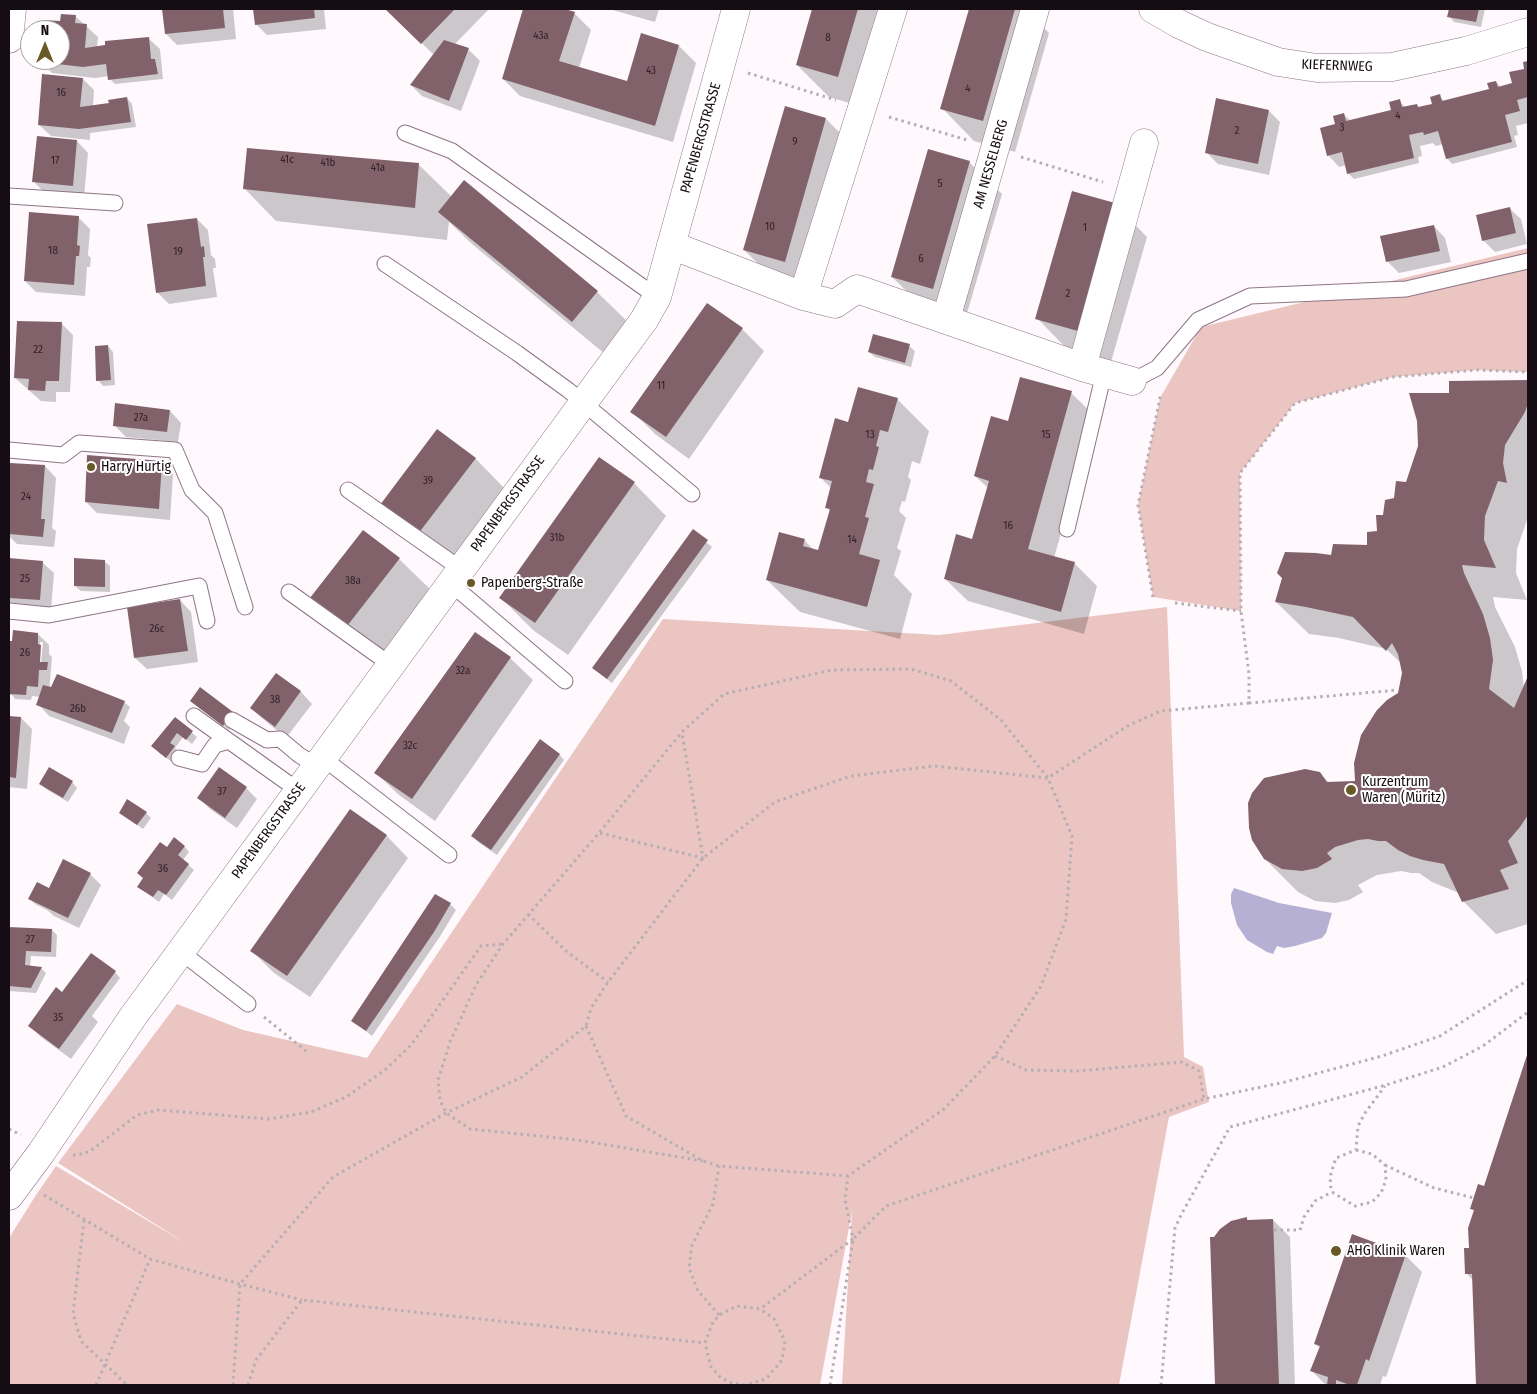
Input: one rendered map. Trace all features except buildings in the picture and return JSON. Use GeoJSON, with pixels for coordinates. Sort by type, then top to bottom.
{"type":"FeatureCollection","features":[{"type":"Feature","properties":{"kind":"street"},"geometry":{"type":"LineString","coordinates":[[9,39],[12,9]]}},
{"type":"Feature","properties":{"kind":"street","name":"PAPENBERGSTRASSE"},"geometry":{"type":"LineString","coordinates":[[9,1196],[45,1147],[132,1018],[644,320],[657,297],[736,9]]}},
{"type":"Feature","properties":{"kind":"street"},"geometry":{"type":"LineString","coordinates":[[803,296],[893,9]]}},
{"type":"Feature","properties":{"kind":"street","name":"AM NESSELBERG"},"geometry":{"type":"LineString","coordinates":[[946,319],[1036,9]]}},
{"type":"Feature","properties":{"kind":"street","name":"KIEFERNWEG"},"geometry":{"type":"LineString","coordinates":[[1153,9],[1179,24],[1206,36],[1278,62],[1317,68],[1392,67],[1466,51],[1528,32]]}},
{"type":"Feature","properties":{"kind":"street"},"geometry":{"type":"LineString","coordinates":[[1093,370],[1130,190],[1144,143]]}},
{"type":"Feature","properties":{"kind":"street"},"geometry":{"type":"LineString","coordinates":[[671,245],[803,296],[835,304],[857,289],[1093,370],[1132,381]]}},
{"type":"Feature","properties":{"kind":"lane"},"geometry":{"type":"LineString","coordinates":[[405,133],[452,151],[657,297]]}},
{"type":"Feature","properties":{"kind":"lane"},"geometry":{"type":"LineString","coordinates":[[9,196],[115,203]]}},
{"type":"Feature","properties":{"kind":"lane"},"geometry":{"type":"LineString","coordinates":[[1132,381],[1157,368],[1198,320],[1250,296],[1406,289],[1528,261]]}},
{"type":"Feature","properties":{"kind":"lane"},"geometry":{"type":"LineString","coordinates":[[385,264],[517,353],[582,403],[692,494]]}},
{"type":"Feature","properties":{"kind":"lane"},"geometry":{"type":"LineString","coordinates":[[1067,529],[1093,370]]}},
{"type":"Feature","properties":{"kind":"lane"},"geometry":{"type":"LineString","coordinates":[[9,450],[63,455],[79,443],[175,450],[192,490],[215,513],[245,607]]}},
{"type":"Feature","properties":{"kind":"lane"},"geometry":{"type":"LineString","coordinates":[[348,490],[455,576],[565,681]]}},
{"type":"Feature","properties":{"kind":"lane"},"geometry":{"type":"LineString","coordinates":[[9,612],[49,615],[199,586],[206,621]]}},
{"type":"Feature","properties":{"kind":"lane"},"geometry":{"type":"LineString","coordinates":[[289,592],[391,665]]}},
{"type":"Feature","properties":{"kind":"lane"},"geometry":{"type":"LineString","coordinates":[[194,716],[299,791]]}},
{"type":"Feature","properties":{"kind":"lane"},"geometry":{"type":"LineString","coordinates":[[232,720],[267,740],[280,739],[320,762],[449,855]]}},
{"type":"Feature","properties":{"kind":"lane"},"geometry":{"type":"LineString","coordinates":[[179,758],[202,764],[215,745],[229,741]]}},
{"type":"Feature","properties":{"kind":"lane"},"geometry":{"type":"LineString","coordinates":[[181,952],[248,1004]]}},
{"type":"Feature","properties":{"kind":"path"},"geometry":{"type":"LineString","coordinates":[[722,64],[1130,190]]}},
{"type":"Feature","properties":{"kind":"path"},"geometry":{"type":"LineString","coordinates":[[1249,703],[1249,674],[1241,611],[1240,473],[1295,403],[1393,377],[1477,370],[1528,372]]}},
{"type":"Feature","properties":{"kind":"path"},"geometry":{"type":"LineString","coordinates":[[1132,381],[1160,398],[1138,505],[1153,597]]}},
{"type":"Feature","properties":{"kind":"path"},"geometry":{"type":"LineString","coordinates":[[1175,603],[1241,611]]}},
{"type":"Feature","properties":{"kind":"path"},"geometry":{"type":"LineString","coordinates":[[911,669],[951,681],[1001,720],[1048,778],[1072,836],[1066,919],[1042,986],[995,1056],[944,1110],[848,1176],[719,1166],[703,1161],[578,1140],[470,1129],[446,1113],[440,1100],[438,1080],[447,1052],[476,985],[503,944],[599,833],[682,732],[724,694],[832,670],[911,669]]}},
{"type":"Feature","properties":{"kind":"path"},"geometry":{"type":"LineString","coordinates":[[234,1385],[240,1284],[333,1177],[446,1113],[522,1077],[586,1026],[592,1008],[608,982],[703,858],[775,802],[851,776],[934,766],[1048,778],[1130,725],[1161,711],[1398,690]]}},
{"type":"Feature","properties":{"kind":"path"},"geometry":{"type":"LineString","coordinates":[[682,732],[703,858]]}},
{"type":"Feature","properties":{"kind":"path"},"geometry":{"type":"LineString","coordinates":[[599,833],[703,858]]}},
{"type":"Feature","properties":{"kind":"path"},"geometry":{"type":"LineString","coordinates":[[528,914],[566,951],[608,982]]}},
{"type":"Feature","properties":{"kind":"path"},"geometry":{"type":"LineString","coordinates":[[45,1147],[77,1155],[89,1152],[137,1115],[158,1110],[269,1118],[311,1112],[346,1096],[385,1070],[412,1044],[481,946],[503,944]]}},
{"type":"Feature","properties":{"kind":"path"},"geometry":{"type":"LineString","coordinates":[[760,1309],[853,1239],[886,1206],[1204,1099],[1285,1082],[1382,1056],[1440,1036],[1528,980]]}},
{"type":"Feature","properties":{"kind":"path"},"geometry":{"type":"LineString","coordinates":[[248,1004],[306,1052]]}},
{"type":"Feature","properties":{"kind":"path"},"geometry":{"type":"LineString","coordinates":[[1161,1385],[1175,1228],[1180,1215],[1230,1127],[1386,1085],[1443,1067],[1483,1046],[1528,1012]]}},
{"type":"Feature","properties":{"kind":"path"},"geometry":{"type":"LineString","coordinates":[[586,1026],[626,1116],[703,1161]]}},
{"type":"Feature","properties":{"kind":"path"},"geometry":{"type":"LineString","coordinates":[[995,1056],[1026,1070],[1078,1071],[1182,1062],[1199,1071],[1204,1099]]}},
{"type":"Feature","properties":{"kind":"path"},"geometry":{"type":"LineString","coordinates":[[1356,1150],[1358,1126],[1365,1113],[1386,1085]]}},
{"type":"Feature","properties":{"kind":"path"},"geometry":{"type":"LineString","coordinates":[[1385,1166],[1386,1180],[1381,1193],[1372,1202],[1355,1206],[1332,1192],[1330,1184],[1336,1158],[1356,1150],[1372,1154],[1385,1166],[1434,1188],[1474,1198]]}},
{"type":"Feature","properties":{"kind":"path"},"geometry":{"type":"LineString","coordinates":[[719,1166],[713,1204],[692,1246],[689,1268],[698,1290],[719,1315]]}},
{"type":"Feature","properties":{"kind":"path"},"geometry":{"type":"LineString","coordinates":[[830,1385],[853,1239],[845,1200],[848,1176]]}},
{"type":"Feature","properties":{"kind":"path"},"geometry":{"type":"LineString","coordinates":[[1274,1230],[1300,1230],[1304,1217],[1315,1201],[1332,1192]]}},
{"type":"Feature","properties":{"kind":"path"},"geometry":{"type":"LineString","coordinates":[[42,1194],[150,1259],[302,1300],[705,1343]]}},
{"type":"Feature","properties":{"kind":"path"},"geometry":{"type":"LineString","coordinates":[[84,1219],[73,1313],[82,1341],[127,1385]]}},
{"type":"Feature","properties":{"kind":"path"},"geometry":{"type":"LineString","coordinates":[[96,1385],[150,1259]]}},
{"type":"Feature","properties":{"kind":"path"},"geometry":{"type":"LineString","coordinates":[[248,1385],[256,1360],[302,1300]]}},
{"type":"Feature","properties":{"kind":"path"},"geometry":{"type":"LineString","coordinates":[[737,1306],[760,1309],[774,1319],[784,1341],[782,1360],[766,1379],[750,1385],[732,1383],[721,1378],[711,1367],[705,1343],[712,1324],[719,1315],[737,1306]]}},
{"type":"Feature","properties":{"kind":"shaded area"},"geometry":{"type":"Polygon","coordinates":[[[1528,248],[1528,372],[1477,370],[1393,377],[1295,403],[1240,473],[1241,611],[1153,597],[1138,505],[1160,398],[1201,327],[1528,248]]]}},
{"type":"Feature","properties":{"kind":"shaded area"},"geometry":{"type":"Polygon","coordinates":[[[1167,607],[1184,1057],[1203,1067],[1209,1102],[1169,1117],[1119,1385],[842,1385],[852,1211],[820,1385],[9,1385],[9,1238],[56,1166],[187,1244],[58,1163],[177,1004],[243,1030],[367,1058],[663,619],[939,635],[1167,607]]]}},
{"type":"Feature","properties":{"kind":"shaded area"},"geometry":{"type":"Polygon","coordinates":[[[1234,888],[1279,903],[1332,913],[1326,933],[1322,938],[1295,946],[1284,948],[1277,946],[1273,954],[1267,952],[1247,940],[1237,925],[1231,903],[1231,894],[1234,888]]]}},
{"type":"Feature","properties":{"kind":"place","name":"Harry Hurtig"},"geometry":{"type":"Point","coordinates":[91,467]}},
{"type":"Feature","properties":{"kind":"place","name":"Papenberg-Straße"},"geometry":{"type":"Point","coordinates":[471,583]}},
{"type":"Feature","properties":{"kind":"place","name":"Kurzentrum Waren (Müritz)"},"geometry":{"type":"Point","coordinates":[1351,790]}},
{"type":"Feature","properties":{"kind":"place","name":"AHG Klinik Waren"},"geometry":{"type":"Point","coordinates":[1336,1251]}}]}
